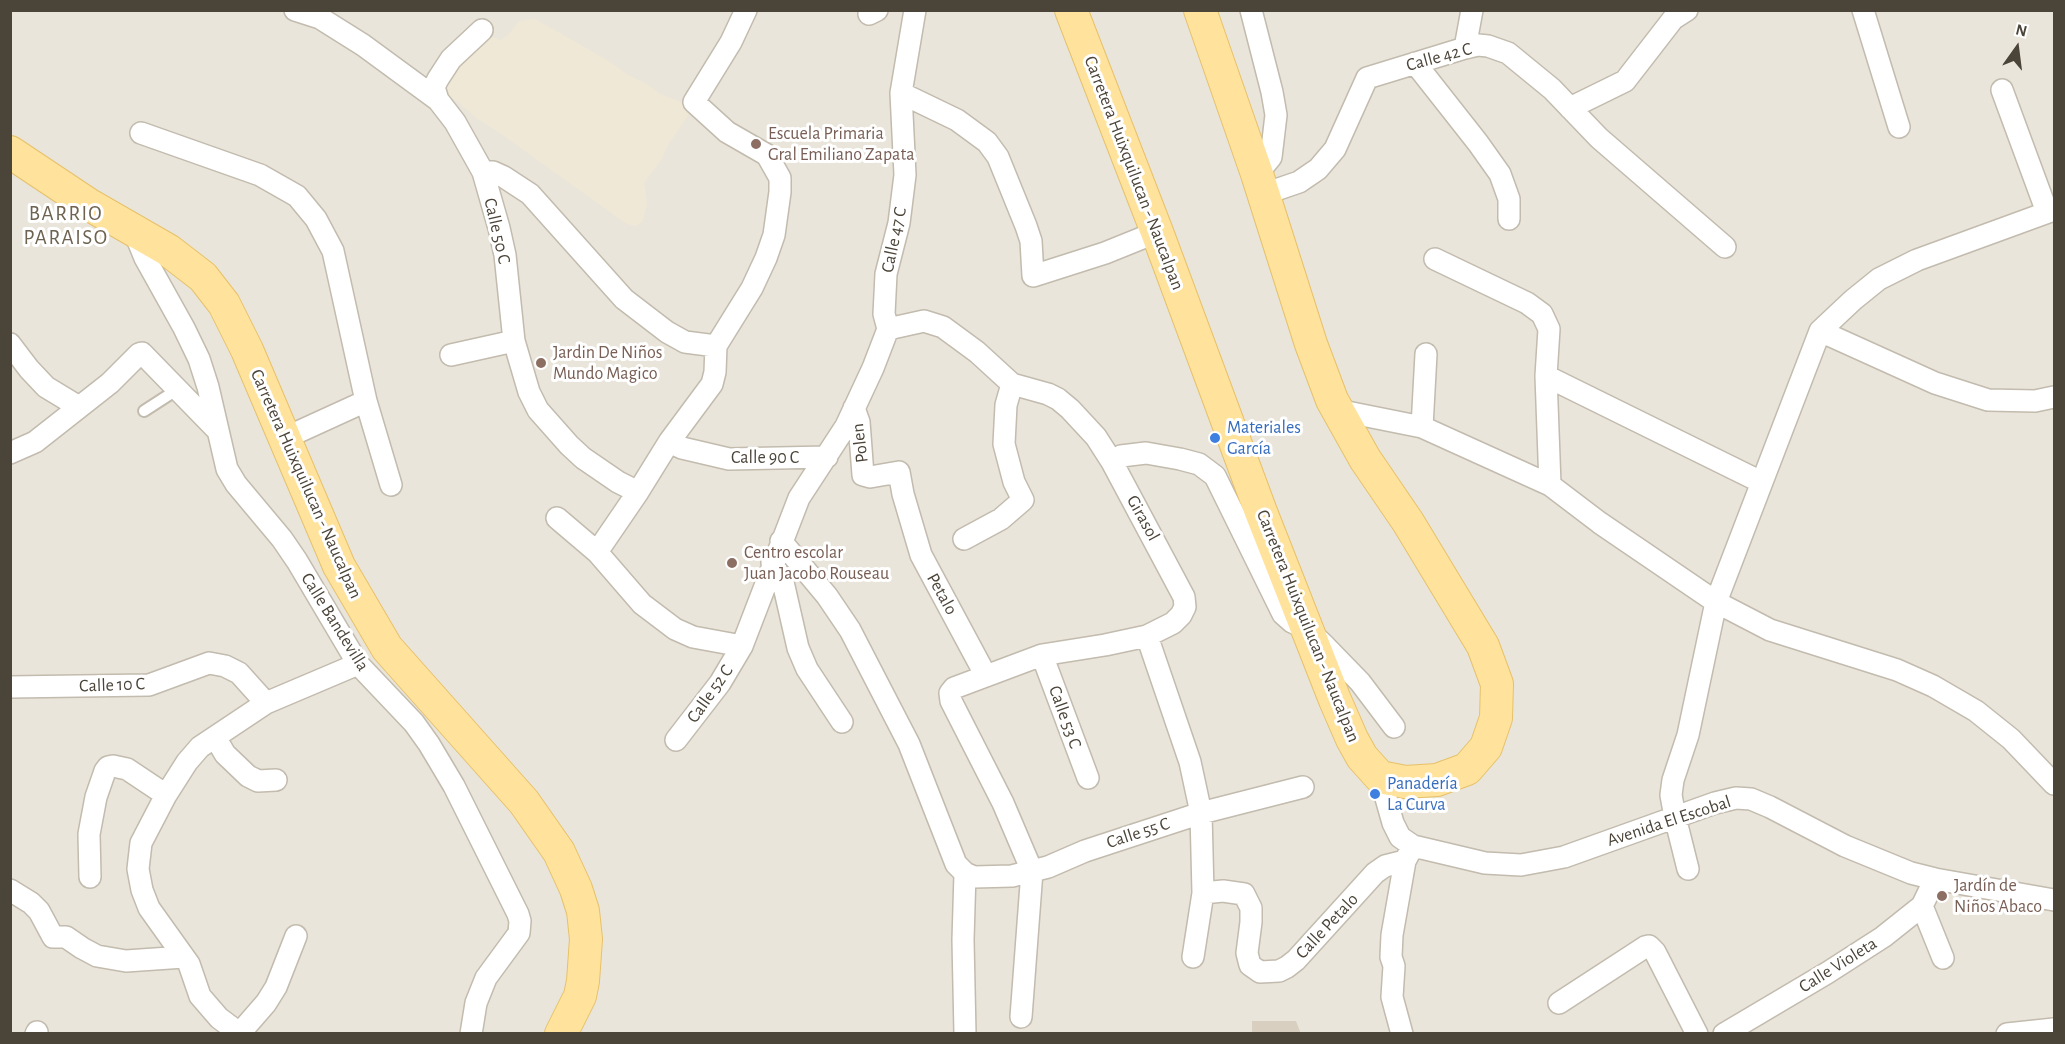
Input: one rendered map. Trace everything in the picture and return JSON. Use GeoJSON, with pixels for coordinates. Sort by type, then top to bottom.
{"type":"FeatureCollection","features":[{"type":"Feature","properties":{"kind":"main road","name":"Carretera Huixquilucan - Naucalpan"},"geometry":{"type":"LineString","coordinates":[[1071,10],[1158,232],[1261,512],[1307,629],[1352,739],[1362,757],[1380,777]]}},
{"type":"Feature","properties":{"kind":"main road"},"geometry":{"type":"LineString","coordinates":[[1200,10],[1260,184],[1311,344],[1337,410],[1365,459],[1408,522],[1477,636],[1497,684],[1496,718],[1486,747],[1467,768],[1437,780],[1404,782],[1380,777]]}},
{"type":"Feature","properties":{"kind":"main road","name":"Carretera Huixquilucan - Naucalpan"},"geometry":{"type":"LineString","coordinates":[[10,152],[47,178],[168,250],[203,277],[224,304],[285,438],[339,566],[387,648],[524,802],[559,852],[576,889],[583,911],[586,939],[586,958],[580,996],[561,1034]]}},
{"type":"Feature","properties":{"kind":"street","name":"Calle 50 C"},"geometry":{"type":"LineString","coordinates":[[295,10],[320,18],[339,29],[438,100],[455,122],[483,172],[499,228],[505,255],[514,341],[529,392],[548,423],[583,458],[618,482],[638,492]]}},
{"type":"Feature","properties":{"kind":"street"},"geometry":{"type":"LineString","coordinates":[[597,552],[669,442],[712,384],[716,346],[752,288],[774,235],[780,178],[774,164],[767,155],[727,132],[694,102],[731,42],[746,10]]}},
{"type":"Feature","properties":{"kind":"street","name":"Calle 47 C"},"geometry":{"type":"LineString","coordinates":[[888,329],[883,301],[886,274],[899,223],[905,175],[901,93],[915,10]]}},
{"type":"Feature","properties":{"kind":"street"},"geometry":{"type":"LineString","coordinates":[[1251,10],[1276,115],[1271,157],[1260,184]]}},
{"type":"Feature","properties":{"kind":"street"},"geometry":{"type":"LineString","coordinates":[[1466,48],[1472,10]]}},
{"type":"Feature","properties":{"kind":"street"},"geometry":{"type":"LineString","coordinates":[[1570,108],[1625,81],[1673,19],[1687,10]]}},
{"type":"Feature","properties":{"kind":"street"},"geometry":{"type":"LineString","coordinates":[[1863,10],[1899,127]]}},
{"type":"Feature","properties":{"kind":"street"},"geometry":{"type":"LineString","coordinates":[[438,100],[434,87],[451,59],[482,30]]}},
{"type":"Feature","properties":{"kind":"street","name":"Calle 42 C"},"geometry":{"type":"LineString","coordinates":[[1260,184],[1299,182],[1318,169],[1335,148],[1367,78],[1466,48],[1478,45],[1488,46],[1508,53],[1552,89],[1599,138],[1725,246]]}},
{"type":"Feature","properties":{"kind":"street"},"geometry":{"type":"LineString","coordinates":[[1415,63],[1500,174],[1509,199],[1509,219]]}},
{"type":"Feature","properties":{"kind":"street"},"geometry":{"type":"LineString","coordinates":[[1689,869],[1671,795],[1673,780],[1688,735],[1716,602],[1820,331],[1879,279],[1917,260],[2051,211],[2002,90]]}},
{"type":"Feature","properties":{"kind":"street"},"geometry":{"type":"LineString","coordinates":[[901,93],[957,120],[987,142],[999,157],[1031,241],[1034,276],[1105,253],[1158,232]]}},
{"type":"Feature","properties":{"kind":"street"},"geometry":{"type":"LineString","coordinates":[[141,132],[260,175],[297,196],[316,219],[333,251],[366,401],[391,485]]}},
{"type":"Feature","properties":{"kind":"street"},"geometry":{"type":"LineString","coordinates":[[483,172],[493,172],[504,177],[530,194],[624,299],[675,338],[685,342],[716,346]]}},
{"type":"Feature","properties":{"kind":"street","name":"Calle Bandevilla"},"geometry":{"type":"LineString","coordinates":[[134,231],[145,258],[199,359],[208,387],[227,469],[236,484],[297,561],[358,664],[414,723],[429,744],[454,786],[518,914],[519,933],[486,978],[476,1003],[471,1034]]}},
{"type":"Feature","properties":{"kind":"street"},"geometry":{"type":"LineString","coordinates":[[1435,259],[1527,303],[1542,314],[1549,329],[1546,376],[1550,484]]}},
{"type":"Feature","properties":{"kind":"street"},"geometry":{"type":"LineString","coordinates":[[827,457],[846,426],[888,329],[924,321],[943,327],[977,352],[1012,384],[1006,405],[1004,444],[1014,482],[1023,500],[996,523],[964,539]]}},
{"type":"Feature","properties":{"kind":"street"},"geometry":{"type":"LineString","coordinates":[[1820,331],[1935,383],[1988,400],[2035,401],[2055,397]]}},
{"type":"Feature","properties":{"kind":"street"},"geometry":{"type":"LineString","coordinates":[[451,356],[514,341]]}},
{"type":"Feature","properties":{"kind":"street"},"geometry":{"type":"LineString","coordinates":[[10,344],[46,387],[79,407]]}},
{"type":"Feature","properties":{"kind":"street"},"geometry":{"type":"LineString","coordinates":[[10,453],[35,442],[110,383],[140,354],[145,354],[219,431]]}},
{"type":"Feature","properties":{"kind":"street"},"geometry":{"type":"LineString","coordinates":[[1422,426],[1426,354]]}},
{"type":"Feature","properties":{"kind":"street"},"geometry":{"type":"LineString","coordinates":[[1546,376],[1761,482]]}},
{"type":"Feature","properties":{"kind":"street","name":"Girasol"},"geometry":{"type":"LineString","coordinates":[[1012,384],[1059,399],[1096,437],[1112,462],[1184,597],[1185,608],[1173,623],[1147,636],[1042,655],[954,688],[950,693],[951,701],[1003,803],[1032,870]]}},
{"type":"Feature","properties":{"kind":"street"},"geometry":{"type":"LineString","coordinates":[[285,438],[366,401]]}},
{"type":"Feature","properties":{"kind":"street","name":"Polen"},"geometry":{"type":"LineString","coordinates":[[854,408],[859,422],[863,475],[870,477],[899,472],[907,509]]}},
{"type":"Feature","properties":{"kind":"street"},"geometry":{"type":"LineString","coordinates":[[1337,410],[1422,426],[1550,484],[1600,523],[1716,602],[1770,630],[1897,670],[1933,686],[1976,711],[2002,732],[2055,784]]}},
{"type":"Feature","properties":{"kind":"street","name":"Calle 90 C"},"geometry":{"type":"LineString","coordinates":[[669,442],[682,448],[729,459],[827,457]]}},
{"type":"Feature","properties":{"kind":"street"},"geometry":{"type":"LineString","coordinates":[[1112,462],[1121,456],[1146,453],[1199,464],[1215,476],[1283,614],[1292,622],[1307,629],[1360,682],[1394,727]]}},
{"type":"Feature","properties":{"kind":"street","name":"Calle 52 C"},"geometry":{"type":"LineString","coordinates":[[676,740],[720,683],[742,646],[772,563],[803,490],[827,457]]}},
{"type":"Feature","properties":{"kind":"street","name":"Petalo"},"geometry":{"type":"LineString","coordinates":[[907,509],[921,555],[986,675]]}},
{"type":"Feature","properties":{"kind":"street"},"geometry":{"type":"LineString","coordinates":[[557,518],[597,552],[642,604],[675,629],[693,637],[742,646]]}},
{"type":"Feature","properties":{"kind":"street"},"geometry":{"type":"LineString","coordinates":[[781,541],[827,596],[850,630],[909,744],[956,864],[969,875],[963,940],[965,1034]]}},
{"type":"Feature","properties":{"kind":"street"},"geometry":{"type":"LineString","coordinates":[[772,563],[783,582],[798,648],[807,669],[842,722]]}},
{"type":"Feature","properties":{"kind":"street"},"geometry":{"type":"LineString","coordinates":[[1147,636],[1190,762],[1202,813],[1203,893],[1192,957]]}},
{"type":"Feature","properties":{"kind":"street","name":"Calle 53 C"},"geometry":{"type":"LineString","coordinates":[[1042,655],[1088,778]]}},
{"type":"Feature","properties":{"kind":"street","name":"Calle 10 C"},"geometry":{"type":"LineString","coordinates":[[10,687],[149,685],[209,663],[232,669],[266,703]]}},
{"type":"Feature","properties":{"kind":"street"},"geometry":{"type":"LineString","coordinates":[[296,936],[276,987],[266,1003],[239,1033],[214,1013],[200,996],[189,964],[149,908],[142,890],[138,869],[141,843],[166,795],[187,762],[200,747],[266,703],[358,664]]}},
{"type":"Feature","properties":{"kind":"street"},"geometry":{"type":"LineString","coordinates":[[215,737],[225,754],[248,776],[258,781],[276,780]]}},
{"type":"Feature","properties":{"kind":"street"},"geometry":{"type":"LineString","coordinates":[[90,877],[89,834],[96,797],[108,767],[126,769],[166,795]]}},
{"type":"Feature","properties":{"kind":"street"},"geometry":{"type":"LineString","coordinates":[[1380,777],[1393,823],[1409,853],[1392,935],[1391,957],[1394,966],[1392,996],[1402,1034]]}},
{"type":"Feature","properties":{"kind":"street","name":"Calle 55 C"},"geometry":{"type":"LineString","coordinates":[[969,875],[1012,876],[1048,867],[1085,851],[1202,813],[1303,787]]}},
{"type":"Feature","properties":{"kind":"street","name":"Avenida El Escobal"},"geometry":{"type":"LineString","coordinates":[[1409,853],[1485,863],[1521,865],[1564,857],[1714,803],[1736,798],[1750,799],[1845,846],[1911,873],[2055,900]]}},
{"type":"Feature","properties":{"kind":"street","name":"Calle Petalo"},"geometry":{"type":"LineString","coordinates":[[1203,893],[1223,891],[1244,894],[1251,908],[1247,953],[1250,965],[1260,972],[1279,971],[1296,960],[1376,873],[1409,853]]}},
{"type":"Feature","properties":{"kind":"street"},"geometry":{"type":"LineString","coordinates":[[1021,1017],[1032,870]]}},
{"type":"Feature","properties":{"kind":"street","name":"Calle Violeta"},"geometry":{"type":"LineString","coordinates":[[1724,1034],[1883,937],[1922,906],[1935,879]]}},
{"type":"Feature","properties":{"kind":"street"},"geometry":{"type":"LineString","coordinates":[[10,890],[39,911],[53,937],[66,936],[98,956],[126,961],[184,957]]}},
{"type":"Feature","properties":{"kind":"street"},"geometry":{"type":"LineString","coordinates":[[1922,906],[1943,958]]}},
{"type":"Feature","properties":{"kind":"street"},"geometry":{"type":"LineString","coordinates":[[1559,1003],[1649,946],[1655,952],[1697,1034]]}},
{"type":"Feature","properties":{"kind":"street"},"geometry":{"type":"LineString","coordinates":[[2007,1034],[2055,1029]]}},
{"type":"Feature","properties":{"kind":"lane"},"geometry":{"type":"LineString","coordinates":[[144,411],[179,388]]}},
{"type":"Feature","properties":{"kind":"shaded area"},"geometry":{"type":"Polygon","coordinates":[[[11,11],[2054,11],[2054,1033],[11,1033],[11,11]]]}},
{"type":"Feature","properties":{"kind":"shaded area"},"geometry":{"type":"Polygon","coordinates":[[[535,19],[607,60],[660,94],[688,105],[691,111],[668,145],[662,159],[644,183],[647,205],[642,222],[635,226],[625,223],[434,87],[488,36],[501,40],[519,21],[535,19]]]}},
{"type":"Feature","properties":{"kind":"building"},"geometry":{"type":"Polygon","coordinates":[[[1252,1021],[1296,1021],[1301,1034],[1252,1034],[1252,1021]]]}},
{"type":"Feature","properties":{"kind":"place","name":"Escuela Primaria Gral Emiliano Zapata"},"geometry":{"type":"Point","coordinates":[756,144]}},
{"type":"Feature","properties":{"kind":"place","name":"Jardin De Niños Mundo Magico"},"geometry":{"type":"Point","coordinates":[541,363]}},
{"type":"Feature","properties":{"kind":"place","name":"Materiales García"},"geometry":{"type":"Point","coordinates":[1215,438]}},
{"type":"Feature","properties":{"kind":"place","name":"Centro escolar Juan Jacobo Rouseau"},"geometry":{"type":"Point","coordinates":[732,563]}},
{"type":"Feature","properties":{"kind":"place","name":"Panadería La Curva"},"geometry":{"type":"Point","coordinates":[1375,794]}},
{"type":"Feature","properties":{"kind":"place","name":"Jardín de Niños Abaco"},"geometry":{"type":"Point","coordinates":[1942,896]}},
{"type":"Feature","properties":{"kind":"district","name":"BARRIO PARAISO"},"geometry":{"type":"Point","coordinates":[66,226]}}]}
